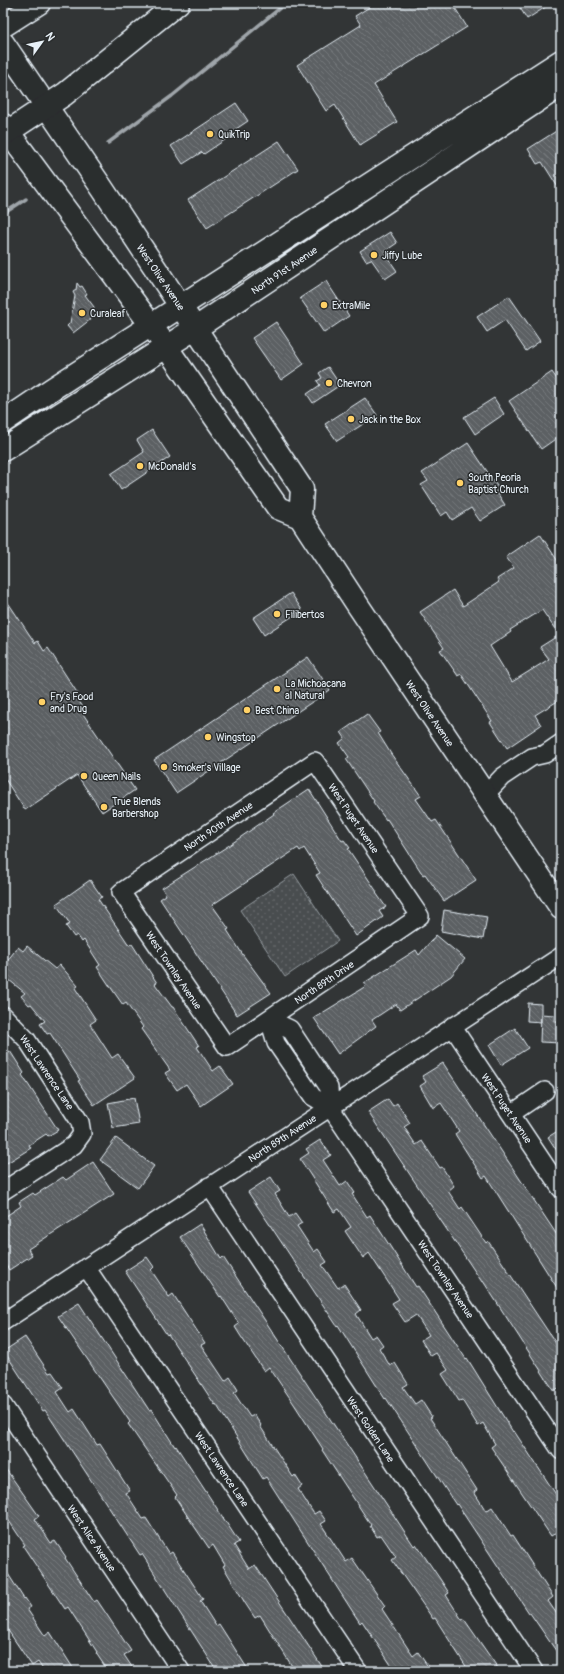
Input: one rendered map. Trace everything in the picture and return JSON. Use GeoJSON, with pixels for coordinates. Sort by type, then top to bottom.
{"type":"FeatureCollection","features":[{"type":"Feature","properties":{"kind":"main road"},"geometry":{"type":"LineString","coordinates":[[9,22],[38,3]]}},
{"type":"Feature","properties":{"kind":"main road"},"geometry":{"type":"LineString","coordinates":[[178,3],[65,94],[4,130],[167,347],[278,508],[300,517]]}},
{"type":"Feature","properties":{"kind":"main road","name":"West Olive Avenue"},"geometry":{"type":"LineString","coordinates":[[3,43],[196,328],[302,489],[300,517],[355,602],[561,908]]}},
{"type":"Feature","properties":{"kind":"main road","name":"North 91st Avenue"},"geometry":{"type":"LineString","coordinates":[[3,450],[167,347],[361,218],[485,123],[561,61]]}},
{"type":"Feature","properties":{"kind":"main road","name":"North 91st Avenue"},"geometry":{"type":"LineString","coordinates":[[3,422],[348,198],[485,123],[561,85]]}},
{"type":"Feature","properties":{"kind":"main road"},"geometry":{"type":"LineString","coordinates":[[348,198],[361,218]]}},
{"type":"Feature","properties":{"kind":"street"},"geometry":{"type":"LineString","coordinates":[[485,795],[502,777],[532,757],[545,754],[561,743]]}},
{"type":"Feature","properties":{"kind":"street","name":"North 90th Avenue"},"geometry":{"type":"LineString","coordinates":[[122,892],[315,761]]}},
{"type":"Feature","properties":{"kind":"street","name":"West Puget Avenue"},"geometry":{"type":"LineString","coordinates":[[315,761],[420,916]]}},
{"type":"Feature","properties":{"kind":"street","name":"West Townley Avenue"},"geometry":{"type":"LineString","coordinates":[[122,892],[227,1047]]}},
{"type":"Feature","properties":{"kind":"street","name":"North 89th Drive"},"geometry":{"type":"LineString","coordinates":[[227,1047],[420,916]]}},
{"type":"Feature","properties":{"kind":"street","name":"North 89th Avenue"},"geometry":{"type":"LineString","coordinates":[[3,1322],[452,1026],[561,956]]}},
{"type":"Feature","properties":{"kind":"street","name":"West Lawrence Lane"},"geometry":{"type":"LineString","coordinates":[[3,1014],[27,1040],[80,1122],[82,1134],[74,1145],[3,1191]]}},
{"type":"Feature","properties":{"kind":"street","name":"West Townley Avenue"},"geometry":{"type":"LineString","coordinates":[[269,1019],[290,1029],[329,1088],[330,1107]]}},
{"type":"Feature","properties":{"kind":"street","name":"West Townley Avenue"},"geometry":{"type":"LineString","coordinates":[[269,1019],[276,1043],[313,1097],[330,1107],[561,1451]]}},
{"type":"Feature","properties":{"kind":"street","name":"West Puget Avenue"},"geometry":{"type":"LineString","coordinates":[[452,1026],[561,1189]]}},
{"type":"Feature","properties":{"kind":"street"},"geometry":{"type":"LineString","coordinates":[[296,1072],[311,1062]]}},
{"type":"Feature","properties":{"kind":"street"},"geometry":{"type":"LineString","coordinates":[[510,1114],[545,1091]]}},
{"type":"Feature","properties":{"kind":"street","name":"West Golden Lane"},"geometry":{"type":"LineString","coordinates":[[209,1186],[534,1671]]}},
{"type":"Feature","properties":{"kind":"street","name":"West Lawrence Lane"},"geometry":{"type":"LineString","coordinates":[[86,1268],[358,1671]]}},
{"type":"Feature","properties":{"kind":"street","name":"West Alice Avenue"},"geometry":{"type":"LineString","coordinates":[[3,1405],[181,1671]]}},
{"type":"Feature","properties":{"kind":"shaded area"},"geometry":{"type":"Polygon","coordinates":[[[294,874],[338,941],[285,977],[240,910],[294,874]]]}},
{"type":"Feature","properties":{"kind":"building"},"geometry":{"type":"Polygon","coordinates":[[[376,3],[452,3],[467,27],[374,85],[397,122],[360,145],[335,105],[326,111],[297,65],[361,25],[355,16],[376,3]]]}},
{"type":"Feature","properties":{"kind":"building"},"geometry":{"type":"Polygon","coordinates":[[[517,3],[552,3],[527,19],[517,3]]]}},
{"type":"Feature","properties":{"kind":"building","name":"QuikTrip"},"geometry":{"type":"Polygon","coordinates":[[[236,103],[248,121],[230,133],[232,135],[204,154],[202,152],[183,164],[171,146],[236,103]]]}},
{"type":"Feature","properties":{"kind":"building"},"geometry":{"type":"Polygon","coordinates":[[[561,128],[561,192],[542,162],[537,164],[528,149],[561,128]]]}},
{"type":"Feature","properties":{"kind":"building","name":"QuikTrip"},"geometry":{"type":"Polygon","coordinates":[[[279,141],[298,169],[207,228],[188,200],[279,141]]]}},
{"type":"Feature","properties":{"kind":"building","name":"Jiffy Lube"},"geometry":{"type":"Polygon","coordinates":[[[390,232],[397,243],[384,252],[397,271],[385,279],[371,259],[366,261],[360,251],[390,232]]]}},
{"type":"Feature","properties":{"kind":"building","name":"ExtraMile"},"geometry":{"type":"Polygon","coordinates":[[[326,281],[349,316],[324,333],[300,298],[326,281]]]}},
{"type":"Feature","properties":{"kind":"building","name":"Curaleaf"},"geometry":{"type":"Polygon","coordinates":[[[77,283],[80,287],[82,286],[87,294],[85,295],[94,307],[91,319],[73,333],[67,326],[70,323],[75,296],[73,292],[76,290],[77,283]]]}},
{"type":"Feature","properties":{"kind":"building"},"geometry":{"type":"Polygon","coordinates":[[[509,296],[540,341],[526,351],[505,320],[487,332],[477,317],[509,296]]]}},
{"type":"Feature","properties":{"kind":"building"},"geometry":{"type":"Polygon","coordinates":[[[276,322],[304,364],[281,380],[252,338],[276,322]]]}},
{"type":"Feature","properties":{"kind":"building","name":"Chevron"},"geometry":{"type":"Polygon","coordinates":[[[328,367],[340,385],[313,403],[307,394],[320,385],[317,381],[322,378],[319,373],[328,367]]]}},
{"type":"Feature","properties":{"kind":"building"},"geometry":{"type":"Polygon","coordinates":[[[552,372],[561,385],[561,435],[541,449],[509,401],[552,372]]]}},
{"type":"Feature","properties":{"kind":"building","name":"Jack in the Box"},"geometry":{"type":"Polygon","coordinates":[[[365,398],[377,415],[337,441],[325,424],[365,398]]]}},
{"type":"Feature","properties":{"kind":"building"},"geometry":{"type":"Polygon","coordinates":[[[494,398],[504,414],[475,434],[464,417],[494,398]]]}},
{"type":"Feature","properties":{"kind":"building","name":"McDonald's"},"geometry":{"type":"Polygon","coordinates":[[[152,430],[170,457],[121,490],[111,474],[144,452],[137,440],[152,430]]]}},
{"type":"Feature","properties":{"kind":"building","name":"South Peoria Baptist Church"},"geometry":{"type":"Polygon","coordinates":[[[468,443],[499,489],[496,491],[505,505],[480,521],[471,508],[452,520],[447,512],[441,516],[421,485],[428,481],[422,473],[468,443]]]}},
{"type":"Feature","properties":{"kind":"building"},"geometry":{"type":"Polygon","coordinates":[[[540,534],[561,566],[561,699],[535,715],[541,725],[507,748],[490,722],[492,721],[461,674],[458,676],[440,650],[444,648],[420,612],[453,590],[463,606],[499,582],[497,579],[514,568],[506,557],[540,534]],[[542,610],[510,630],[511,632],[490,646],[512,682],[549,659],[540,647],[559,635],[542,610]]]}},
{"type":"Feature","properties":{"kind":"building","name":"Filibertos"},"geometry":{"type":"Polygon","coordinates":[[[291,593],[302,610],[264,635],[253,618],[291,593]]]}},
{"type":"Feature","properties":{"kind":"building","name":"Fry's Food and Drug"},"geometry":{"type":"Polygon","coordinates":[[[3,595],[35,643],[38,641],[44,651],[48,648],[78,694],[76,696],[84,709],[81,711],[135,790],[102,812],[77,775],[25,810],[3,776],[3,595]]]}},
{"type":"Feature","properties":{"kind":"building"},"geometry":{"type":"Polygon","coordinates":[[[308,657],[330,690],[176,793],[154,760],[308,657]]]}},
{"type":"Feature","properties":{"kind":"building"},"geometry":{"type":"Polygon","coordinates":[[[367,714],[380,732],[378,733],[391,754],[421,796],[416,799],[432,822],[436,820],[476,880],[444,901],[425,874],[423,875],[387,819],[386,820],[373,802],[374,801],[346,759],[349,757],[339,743],[345,738],[341,732],[367,714]]]}},
{"type":"Feature","properties":{"kind":"building"},"geometry":{"type":"Polygon","coordinates":[[[309,789],[342,841],[344,840],[350,848],[348,849],[386,907],[379,911],[383,917],[356,936],[316,875],[320,873],[304,848],[300,851],[298,848],[212,905],[229,929],[227,930],[243,955],[271,993],[237,1015],[160,899],[166,895],[162,888],[228,846],[309,789]]]}},
{"type":"Feature","properties":{"kind":"building"},"geometry":{"type":"Polygon","coordinates":[[[90,880],[102,897],[98,899],[129,945],[132,944],[157,983],[155,984],[173,1007],[199,1046],[197,1047],[213,1071],[220,1066],[233,1084],[201,1106],[186,1084],[177,1090],[165,1073],[170,1070],[141,1029],[143,1027],[126,1003],[123,1005],[109,985],[97,967],[100,965],[84,940],[82,942],[77,935],[74,937],[66,926],[70,924],[56,904],[90,880]]]}},
{"type":"Feature","properties":{"kind":"building"},"geometry":{"type":"Polygon","coordinates":[[[444,910],[487,917],[483,939],[441,931],[444,910]]]}},
{"type":"Feature","properties":{"kind":"building"},"geometry":{"type":"Polygon","coordinates":[[[436,935],[465,959],[451,976],[400,1010],[396,1004],[372,1020],[376,1026],[338,1054],[314,1018],[366,986],[364,983],[416,950],[419,955],[436,935]]]}},
{"type":"Feature","properties":{"kind":"building"},"geometry":{"type":"Polygon","coordinates":[[[27,946],[55,969],[60,965],[78,986],[75,988],[96,1020],[90,1024],[112,1058],[118,1054],[135,1078],[94,1105],[50,1033],[47,1034],[40,1024],[45,1021],[31,1004],[29,1005],[21,996],[25,993],[3,975],[3,966],[18,947],[23,951],[27,946]]]}},
{"type":"Feature","properties":{"kind":"building"},"geometry":{"type":"Polygon","coordinates":[[[528,1003],[541,1004],[541,1022],[527,1021],[528,1003]]]}},
{"type":"Feature","properties":{"kind":"building"},"geometry":{"type":"Polygon","coordinates":[[[541,1014],[554,1015],[554,1021],[561,1021],[561,1043],[540,1042],[541,1014]]]}},
{"type":"Feature","properties":{"kind":"building"},"geometry":{"type":"Polygon","coordinates":[[[515,1028],[528,1048],[501,1065],[489,1045],[515,1028]]]}},
{"type":"Feature","properties":{"kind":"building"},"geometry":{"type":"Polygon","coordinates":[[[10,1051],[24,1073],[22,1075],[58,1130],[48,1136],[46,1134],[29,1145],[31,1148],[7,1163],[3,1156],[3,1055],[10,1051]]]}},
{"type":"Feature","properties":{"kind":"building"},"geometry":{"type":"Polygon","coordinates":[[[443,1063],[561,1241],[561,1294],[486,1176],[483,1178],[455,1134],[459,1131],[441,1103],[433,1108],[420,1086],[426,1082],[422,1076],[443,1063]]]}},
{"type":"Feature","properties":{"kind":"building"},"geometry":{"type":"Polygon","coordinates":[[[134,1098],[139,1124],[113,1128],[108,1103],[134,1098]]]}},
{"type":"Feature","properties":{"kind":"building"},"geometry":{"type":"Polygon","coordinates":[[[388,1099],[393,1106],[397,1103],[410,1123],[404,1127],[416,1145],[422,1141],[440,1168],[442,1167],[454,1186],[448,1191],[460,1209],[462,1207],[486,1243],[488,1241],[561,1351],[561,1386],[554,1391],[483,1281],[482,1282],[368,1112],[388,1099]]]}},
{"type":"Feature","properties":{"kind":"building"},"geometry":{"type":"Polygon","coordinates":[[[561,1129],[561,1157],[548,1137],[561,1129]]]}},
{"type":"Feature","properties":{"kind":"building"},"geometry":{"type":"Polygon","coordinates":[[[116,1138],[154,1166],[138,1188],[100,1160],[116,1138]]]}},
{"type":"Feature","properties":{"kind":"building"},"geometry":{"type":"Polygon","coordinates":[[[320,1140],[331,1155],[323,1160],[340,1186],[347,1181],[355,1193],[352,1194],[367,1217],[370,1215],[416,1287],[418,1286],[466,1359],[467,1358],[513,1432],[514,1431],[561,1502],[561,1530],[551,1536],[491,1447],[495,1444],[483,1423],[478,1426],[462,1400],[459,1401],[442,1374],[448,1370],[436,1353],[431,1356],[421,1340],[429,1335],[416,1315],[405,1322],[392,1303],[399,1299],[369,1253],[363,1258],[345,1231],[351,1227],[339,1209],[334,1212],[300,1159],[309,1153],[306,1149],[320,1140]]]}},
{"type":"Feature","properties":{"kind":"building"},"geometry":{"type":"Polygon","coordinates":[[[93,1162],[114,1194],[28,1249],[32,1255],[9,1270],[3,1260],[3,1218],[21,1206],[19,1202],[33,1193],[35,1195],[63,1177],[66,1180],[93,1162]]]}},
{"type":"Feature","properties":{"kind":"building"},"geometry":{"type":"Polygon","coordinates":[[[271,1177],[280,1191],[275,1194],[289,1217],[295,1213],[302,1223],[297,1226],[314,1252],[318,1249],[327,1262],[322,1265],[338,1288],[344,1284],[361,1310],[356,1314],[371,1338],[376,1335],[383,1345],[379,1348],[390,1366],[395,1363],[408,1384],[403,1387],[415,1404],[421,1400],[432,1417],[430,1418],[477,1490],[474,1492],[486,1511],[492,1507],[511,1536],[513,1535],[553,1597],[548,1601],[561,1620],[561,1658],[529,1613],[457,1504],[456,1505],[386,1398],[385,1399],[338,1325],[337,1326],[248,1192],[271,1177]]]}},
{"type":"Feature","properties":{"kind":"building"},"geometry":{"type":"Polygon","coordinates":[[[200,1224],[221,1259],[223,1257],[414,1546],[416,1544],[440,1579],[449,1593],[446,1595],[462,1620],[464,1619],[500,1671],[469,1671],[435,1618],[433,1619],[392,1560],[396,1557],[381,1535],[377,1537],[370,1526],[371,1525],[322,1450],[323,1449],[269,1367],[264,1371],[235,1327],[239,1324],[180,1237],[200,1224]]]}},
{"type":"Feature","properties":{"kind":"building"},"geometry":{"type":"Polygon","coordinates":[[[147,1257],[154,1267],[151,1270],[169,1297],[173,1294],[205,1343],[201,1345],[225,1381],[230,1377],[238,1390],[234,1393],[250,1417],[254,1415],[293,1477],[295,1475],[302,1486],[298,1489],[314,1514],[319,1511],[326,1521],[321,1524],[346,1562],[352,1558],[385,1606],[382,1609],[413,1656],[418,1652],[431,1671],[395,1671],[362,1621],[360,1623],[266,1477],[263,1479],[216,1404],[215,1405],[168,1334],[167,1335],[125,1271],[147,1257]]]}},
{"type":"Feature","properties":{"kind":"building"},"geometry":{"type":"Polygon","coordinates":[[[79,1303],[149,1410],[151,1409],[239,1542],[234,1545],[249,1569],[255,1565],[325,1671],[295,1671],[260,1615],[255,1618],[223,1566],[225,1565],[213,1545],[209,1548],[192,1523],[175,1497],[177,1495],[128,1424],[130,1422],[58,1316],[79,1303]]]}},
{"type":"Feature","properties":{"kind":"building"},"geometry":{"type":"Polygon","coordinates":[[[25,1337],[49,1373],[52,1372],[63,1388],[57,1392],[70,1412],[74,1409],[97,1445],[100,1444],[130,1491],[126,1493],[143,1519],[146,1518],[169,1554],[172,1552],[203,1599],[200,1601],[216,1626],[219,1624],[249,1671],[217,1671],[142,1554],[140,1555],[45,1410],[43,1411],[4,1351],[25,1337]]]}},
{"type":"Feature","properties":{"kind":"building"},"geometry":{"type":"Polygon","coordinates":[[[3,1465],[39,1516],[35,1519],[51,1543],[55,1541],[94,1602],[97,1600],[131,1651],[124,1655],[132,1667],[126,1671],[108,1671],[68,1607],[65,1609],[23,1546],[25,1545],[3,1512],[3,1465]]]}},
{"type":"Feature","properties":{"kind":"building"},"geometry":{"type":"Polygon","coordinates":[[[3,1566],[24,1599],[25,1598],[31,1607],[27,1609],[45,1636],[50,1632],[75,1671],[44,1671],[38,1662],[32,1666],[3,1623],[3,1566]]]}},
{"type":"Feature","properties":{"kind":"waterway"},"geometry":{"type":"LineString","coordinates":[[108,143],[172,96],[286,3]]}},
{"type":"Feature","properties":{"kind":"waterway"},"geometry":{"type":"LineString","coordinates":[[3,214],[26,199]]}},
{"type":"Feature","properties":{"kind":"place","name":"QuikTrip"},"geometry":{"type":"Point","coordinates":[210,134]}},
{"type":"Feature","properties":{"kind":"place","name":"Jiffy Lube"},"geometry":{"type":"Point","coordinates":[374,255]}},
{"type":"Feature","properties":{"kind":"place","name":"ExtraMile"},"geometry":{"type":"Point","coordinates":[324,305]}},
{"type":"Feature","properties":{"kind":"place","name":"Curaleaf"},"geometry":{"type":"Point","coordinates":[82,313]}},
{"type":"Feature","properties":{"kind":"place","name":"Chevron"},"geometry":{"type":"Point","coordinates":[329,383]}},
{"type":"Feature","properties":{"kind":"place","name":"Jack in the Box"},"geometry":{"type":"Point","coordinates":[351,419]}},
{"type":"Feature","properties":{"kind":"place","name":"McDonald's"},"geometry":{"type":"Point","coordinates":[140,466]}},
{"type":"Feature","properties":{"kind":"place","name":"South Peoria Baptist Church"},"geometry":{"type":"Point","coordinates":[460,483]}},
{"type":"Feature","properties":{"kind":"place","name":"Filibertos"},"geometry":{"type":"Point","coordinates":[277,614]}},
{"type":"Feature","properties":{"kind":"place","name":"La Michoacana al Natural"},"geometry":{"type":"Point","coordinates":[277,689]}},
{"type":"Feature","properties":{"kind":"place","name":"Fry's Food and Drug"},"geometry":{"type":"Point","coordinates":[42,702]}},
{"type":"Feature","properties":{"kind":"place","name":"Best China"},"geometry":{"type":"Point","coordinates":[247,710]}},
{"type":"Feature","properties":{"kind":"place","name":"Wingstop"},"geometry":{"type":"Point","coordinates":[208,737]}},
{"type":"Feature","properties":{"kind":"place","name":"Smoker's Village"},"geometry":{"type":"Point","coordinates":[164,767]}},
{"type":"Feature","properties":{"kind":"place","name":"Queen Nails"},"geometry":{"type":"Point","coordinates":[84,776]}},
{"type":"Feature","properties":{"kind":"place","name":"True Blends Barbershop"},"geometry":{"type":"Point","coordinates":[104,807]}}]}
